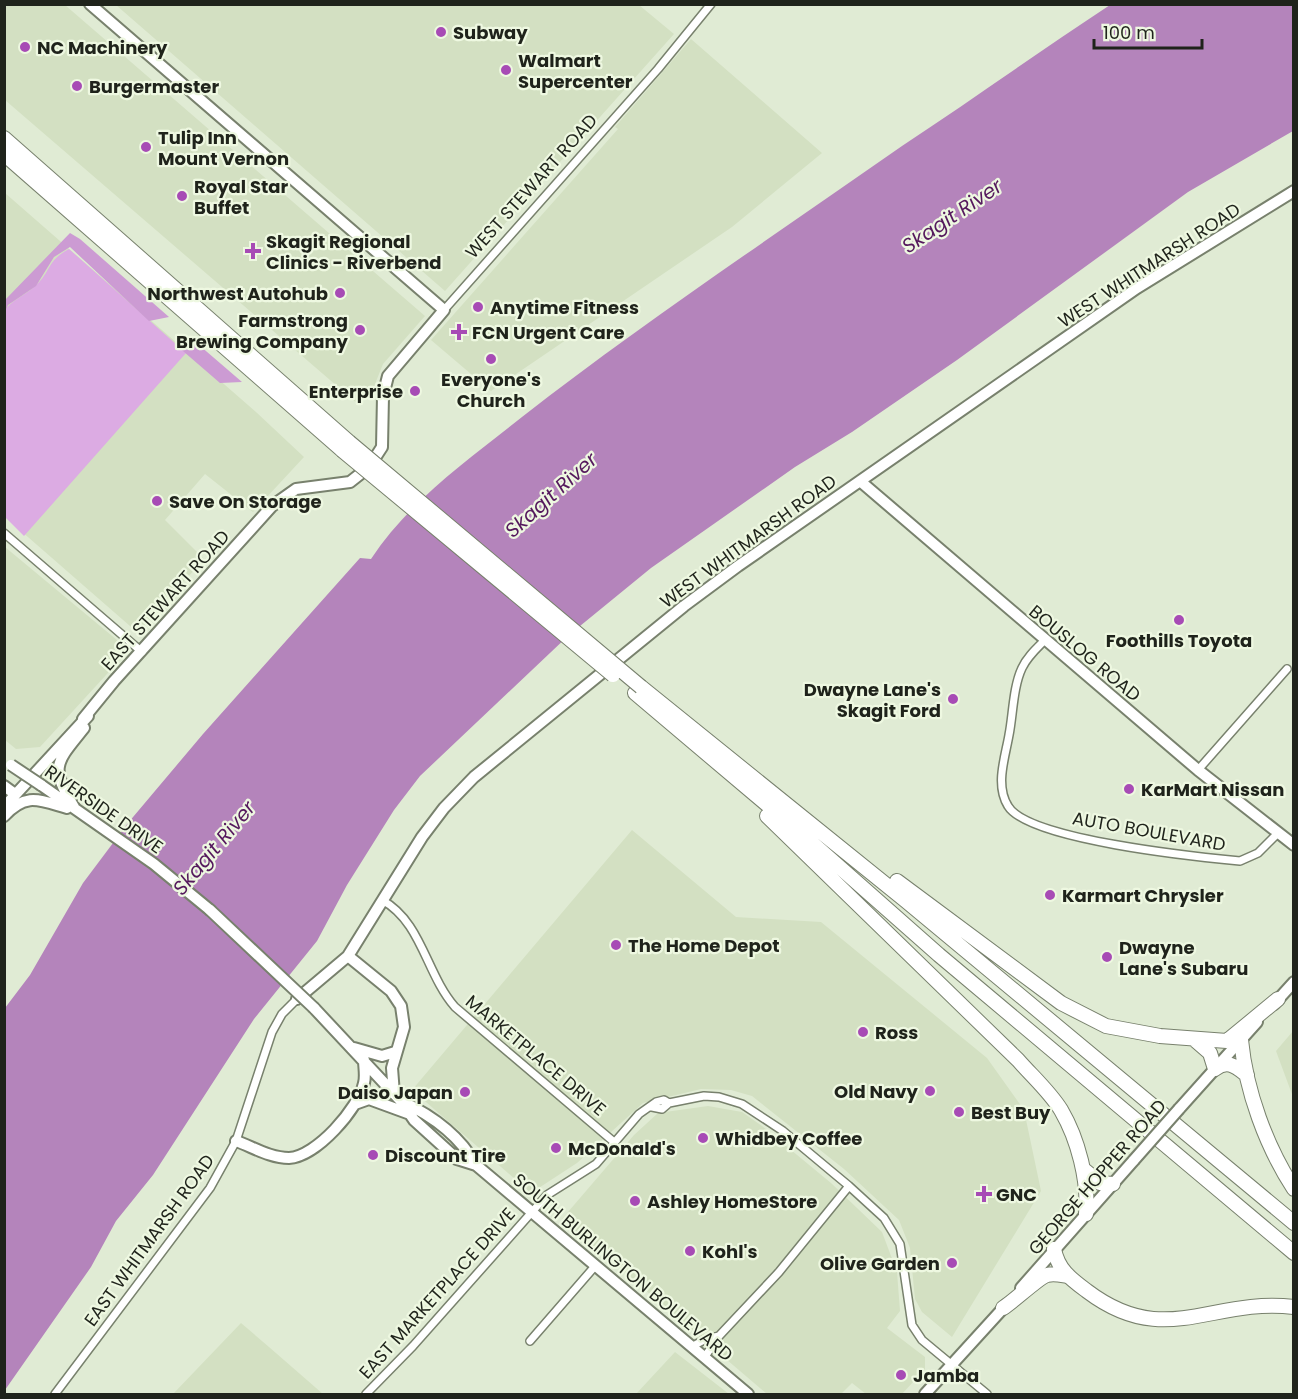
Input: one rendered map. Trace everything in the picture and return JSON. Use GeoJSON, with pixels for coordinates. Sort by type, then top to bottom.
{"type":"FeatureCollection","features":[{"type":"Feature","properties":{"kind":"highway"},"geometry":{"type":"LineString","coordinates":[[4,131],[45,174]]}},
{"type":"Feature","properties":{"kind":"highway"},"geometry":{"type":"LineString","coordinates":[[4,138],[345,446]]}},
{"type":"Feature","properties":{"kind":"highway"},"geometry":{"type":"LineString","coordinates":[[4,154],[133,267],[638,690],[721,766],[939,955],[1293,1252]]}},
{"type":"Feature","properties":{"kind":"highway"},"geometry":{"type":"LineString","coordinates":[[4,166],[80,229],[133,267]]}},
{"type":"Feature","properties":{"kind":"highway"},"geometry":{"type":"LineString","coordinates":[[638,690],[1061,1004],[1106,1026],[1195,1040],[1230,1040],[1256,1015],[1278,999]]}},
{"type":"Feature","properties":{"kind":"highway"},"geometry":{"type":"LineString","coordinates":[[684,722],[923,915],[1293,1223]]}},
{"type":"Feature","properties":{"kind":"highway"},"geometry":{"type":"LineString","coordinates":[[721,766],[859,907],[1018,1060],[1060,1110],[1087,1188],[1086,1214]]}},
{"type":"Feature","properties":{"kind":"highway"},"geometry":{"type":"LineString","coordinates":[[1195,1040],[1210,1053],[1215,1069],[1221,1064],[1230,1064],[1247,1075]]}},
{"type":"Feature","properties":{"kind":"highway"},"geometry":{"type":"LineString","coordinates":[[1241,1040],[1247,1075],[1270,1147],[1293,1189]]}},
{"type":"Feature","properties":{"kind":"highway"},"geometry":{"type":"LineString","coordinates":[[1081,1167],[1100,1183],[1113,1184]]}},
{"type":"Feature","properties":{"kind":"highway"},"geometry":{"type":"LineString","coordinates":[[1054,1249],[1056,1260],[1067,1276],[1119,1312],[1149,1321],[1186,1319],[1256,1305],[1293,1307]]}},
{"type":"Feature","properties":{"kind":"highway"},"geometry":{"type":"LineString","coordinates":[[1003,1308],[1026,1292],[1040,1278],[1056,1274],[1067,1276]]}},
{"type":"Feature","properties":{"kind":"street"},"geometry":{"type":"LineString","coordinates":[[90,4],[444,310]]}},
{"type":"Feature","properties":{"kind":"street","name":"WEST STEWART ROAD"},"geometry":{"type":"LineString","coordinates":[[369,467],[382,447],[382,396],[388,375],[669,56],[711,4]]}},
{"type":"Feature","properties":{"kind":"street","name":"WEST WHITMARSH ROAD"},"geometry":{"type":"LineString","coordinates":[[297,999],[348,956],[422,837],[444,808],[474,777],[684,606],[1137,288],[1293,191]]}},
{"type":"Feature","properties":{"kind":"street","name":"EAST STEWART ROAD"},"geometry":{"type":"LineString","coordinates":[[4,807],[272,506],[296,489],[350,482],[369,467]]}},
{"type":"Feature","properties":{"kind":"street","name":"BOUSLOG ROAD"},"geometry":{"type":"LineString","coordinates":[[860,482],[1198,770],[1293,845]]}},
{"type":"Feature","properties":{"kind":"street"},"geometry":{"type":"LineString","coordinates":[[4,533],[142,652]]}},
{"type":"Feature","properties":{"kind":"street","name":"AUTO BOULEVARD"},"geometry":{"type":"LineString","coordinates":[[1045,640],[1021,670],[1002,773],[1003,795],[1009,809],[1035,824],[1084,838],[1240,861],[1258,853],[1278,832]]}},
{"type":"Feature","properties":{"kind":"street"},"geometry":{"type":"LineString","coordinates":[[1198,770],[1287,669]]}},
{"type":"Feature","properties":{"kind":"street"},"geometry":{"type":"LineString","coordinates":[[76,810],[62,786],[58,770],[60,758],[112,693],[118,679]]}},
{"type":"Feature","properties":{"kind":"street","name":"RIVERSIDE DRIVE"},"geometry":{"type":"LineString","coordinates":[[8,763],[154,864],[210,910]]}},
{"type":"Feature","properties":{"kind":"street"},"geometry":{"type":"LineString","coordinates":[[4,786],[15,794]]}},
{"type":"Feature","properties":{"kind":"street"},"geometry":{"type":"LineString","coordinates":[[4,816],[16,803],[31,799],[76,810]]}},
{"type":"Feature","properties":{"kind":"street","name":"MARKETPLACE DRIVE"},"geometry":{"type":"LineString","coordinates":[[382,900],[404,917],[438,983],[455,1007],[614,1143]]}},
{"type":"Feature","properties":{"kind":"street","name":"SOUTH BURLINGTON BOULEVARD"},"geometry":{"type":"LineString","coordinates":[[210,910],[314,1008],[364,1060],[410,1115],[457,1159],[477,1165]]}},
{"type":"Feature","properties":{"kind":"street"},"geometry":{"type":"LineString","coordinates":[[348,956],[391,991],[401,1006],[405,1027],[395,1052],[391,1077],[398,1098]]}},
{"type":"Feature","properties":{"kind":"street","name":"GEORGE HOPPER ROAD"},"geometry":{"type":"LineString","coordinates":[[925,1395],[1293,982]]}},
{"type":"Feature","properties":{"kind":"street","name":"EAST WHITMARSH ROAD"},"geometry":{"type":"LineString","coordinates":[[55,1395],[210,1188],[236,1141],[272,1032],[282,1014],[297,999]]}},
{"type":"Feature","properties":{"kind":"street"},"geometry":{"type":"LineString","coordinates":[[351,1046],[382,1056],[395,1052]]}},
{"type":"Feature","properties":{"kind":"street"},"geometry":{"type":"LineString","coordinates":[[236,1141],[268,1154],[297,1157],[320,1145],[355,1104],[365,1082],[364,1060]]}},
{"type":"Feature","properties":{"kind":"street","name":"EAST MARKETPLACE DRIVE"},"geometry":{"type":"LineString","coordinates":[[366,1395],[414,1346],[547,1195],[596,1164],[639,1114],[656,1102],[664,1100],[669,1103],[704,1096],[742,1104],[783,1131],[849,1186]]}},
{"type":"Feature","properties":{"kind":"street","name":"SOUTH BURLINGTON BOULEVARD"},"geometry":{"type":"LineString","coordinates":[[398,1098],[424,1111],[466,1147],[477,1165],[748,1395]]}},
{"type":"Feature","properties":{"kind":"street"},"geometry":{"type":"LineString","coordinates":[[355,1104],[369,1099],[410,1115]]}},
{"type":"Feature","properties":{"kind":"street"},"geometry":{"type":"LineString","coordinates":[[704,1358],[719,1336],[779,1272],[849,1186],[890,1225],[902,1251],[912,1325],[922,1340],[987,1395]]}},
{"type":"Feature","properties":{"kind":"street"},"geometry":{"type":"LineString","coordinates":[[530,1341],[596,1265]]}},
{"type":"Feature","properties":{"kind":"street"},"geometry":{"type":"LineString","coordinates":[[691,1347],[706,1339],[719,1336]]}},
{"type":"Feature","properties":{"kind":"shaded area"},"geometry":{"type":"Polygon","coordinates":[[[5,4],[65,5],[425,316],[383,364],[373,389],[359,405],[5,100],[5,4]]]}},
{"type":"Feature","properties":{"kind":"shaded area"},"geometry":{"type":"Polygon","coordinates":[[[116,5],[639,5],[674,34],[445,291],[116,5]]]}},
{"type":"Feature","properties":{"kind":"shaded area"},"geometry":{"type":"Polygon","coordinates":[[[691,39],[822,153],[732,227],[491,391],[431,340],[618,129],[615,127],[691,39]]]}},
{"type":"Feature","properties":{"kind":"shaded area"},"geometry":{"type":"Polygon","coordinates":[[[5,193],[256,412],[304,457],[253,512],[205,474],[165,520],[204,559],[138,633],[5,517],[5,193]]]}},
{"type":"Feature","properties":{"kind":"shaded area"},"geometry":{"type":"Polygon","coordinates":[[[70,233],[80,239],[169,317],[149,321],[70,247],[54,257],[36,286],[8,305],[5,312],[5,300],[70,233]]]}},
{"type":"Feature","properties":{"kind":"shaded area"},"geometry":{"type":"Polygon","coordinates":[[[69,249],[186,353],[24,536],[5,517],[4,312],[10,304],[39,282],[56,258],[69,249]]]}},
{"type":"Feature","properties":{"kind":"shaded area"},"geometry":{"type":"Polygon","coordinates":[[[182,338],[192,339],[242,382],[220,383],[176,345],[182,338]]]}},
{"type":"Feature","properties":{"kind":"shaded area"},"geometry":{"type":"Polygon","coordinates":[[[5,547],[129,650],[40,747],[16,749],[5,740],[5,547]]]}},
{"type":"Feature","properties":{"kind":"shaded area"},"geometry":{"type":"Polygon","coordinates":[[[632,830],[736,917],[821,922],[987,1058],[1024,1110],[1041,1191],[952,1337],[922,1312],[915,1299],[910,1248],[899,1220],[844,1169],[752,1096],[731,1090],[701,1089],[643,1103],[577,1163],[531,1193],[412,1090],[632,830]]]}},
{"type":"Feature","properties":{"kind":"shaded area"},"geometry":{"type":"Polygon","coordinates":[[[1293,1031],[1293,1097],[1276,1051],[1293,1031]]]}},
{"type":"Feature","properties":{"kind":"shaded area"},"geometry":{"type":"Polygon","coordinates":[[[708,1106],[742,1112],[762,1126],[831,1183],[882,1232],[897,1272],[900,1311],[887,1328],[925,1357],[925,1369],[902,1394],[866,1394],[852,1383],[841,1394],[767,1394],[562,1219],[634,1135],[658,1113],[708,1106]]]}},
{"type":"Feature","properties":{"kind":"shaded area"},"geometry":{"type":"Polygon","coordinates":[[[241,1323],[269,1347],[323,1394],[173,1394],[241,1323]]]}},
{"type":"Feature","properties":{"kind":"shaded area"},"geometry":{"type":"Polygon","coordinates":[[[675,1352],[729,1394],[636,1394],[675,1352]]]}},
{"type":"Feature","properties":{"kind":"water","name":"Skagit River"},"geometry":{"type":"Polygon","coordinates":[[[1110,5],[1293,5],[1293,131],[1188,192],[957,360],[852,432],[795,467],[651,568],[569,635],[420,776],[394,810],[347,885],[317,941],[254,1019],[153,1175],[116,1221],[91,1267],[5,1390],[5,1008],[30,975],[83,883],[128,823],[203,734],[360,558],[371,559],[403,518],[461,465],[568,381],[663,313],[902,146],[1110,5]]]}},
{"type":"Feature","properties":{"kind":"place","name":"Subway"},"geometry":{"type":"Point","coordinates":[441,32]}},
{"type":"Feature","properties":{"kind":"place","name":"NC Machinery"},"geometry":{"type":"Point","coordinates":[25,47]}},
{"type":"Feature","properties":{"kind":"place","name":"Walmart Supercenter"},"geometry":{"type":"Point","coordinates":[506,70]}},
{"type":"Feature","properties":{"kind":"place","name":"Burgermaster"},"geometry":{"type":"Point","coordinates":[77,86]}},
{"type":"Feature","properties":{"kind":"place","name":"Tulip Inn Mount Vernon"},"geometry":{"type":"Point","coordinates":[146,147]}},
{"type":"Feature","properties":{"kind":"place","name":"Royal Star Buffet"},"geometry":{"type":"Point","coordinates":[182,196]}},
{"type":"Feature","properties":{"kind":"place","name":"Skagit Regional Clinics - Riverbend"},"geometry":{"type":"Point","coordinates":[253,251]}},
{"type":"Feature","properties":{"kind":"place","name":"Northwest Autohub"},"geometry":{"type":"Point","coordinates":[340,293]}},
{"type":"Feature","properties":{"kind":"place","name":"Anytime Fitness"},"geometry":{"type":"Point","coordinates":[478,307]}},
{"type":"Feature","properties":{"kind":"place","name":"Farmstrong Brewing Company"},"geometry":{"type":"Point","coordinates":[360,330]}},
{"type":"Feature","properties":{"kind":"place","name":"FCN Urgent Care"},"geometry":{"type":"Point","coordinates":[459,332]}},
{"type":"Feature","properties":{"kind":"place","name":"Everyone's Church"},"geometry":{"type":"Point","coordinates":[491,359]}},
{"type":"Feature","properties":{"kind":"place","name":"Enterprise"},"geometry":{"type":"Point","coordinates":[415,391]}},
{"type":"Feature","properties":{"kind":"place","name":"Save On Storage"},"geometry":{"type":"Point","coordinates":[157,501]}},
{"type":"Feature","properties":{"kind":"place","name":"Foothills Toyota"},"geometry":{"type":"Point","coordinates":[1179,620]}},
{"type":"Feature","properties":{"kind":"place","name":"Dwayne Lane's Skagit Ford"},"geometry":{"type":"Point","coordinates":[953,699]}},
{"type":"Feature","properties":{"kind":"place","name":"KarMart Nissan"},"geometry":{"type":"Point","coordinates":[1129,789]}},
{"type":"Feature","properties":{"kind":"place","name":"Karmart Chrysler"},"geometry":{"type":"Point","coordinates":[1050,895]}},
{"type":"Feature","properties":{"kind":"place","name":"The Home Depot"},"geometry":{"type":"Point","coordinates":[616,945]}},
{"type":"Feature","properties":{"kind":"place","name":"Dwayne Lane's Subaru"},"geometry":{"type":"Point","coordinates":[1107,957]}},
{"type":"Feature","properties":{"kind":"place","name":"Ross"},"geometry":{"type":"Point","coordinates":[863,1032]}},
{"type":"Feature","properties":{"kind":"place","name":"Old Navy"},"geometry":{"type":"Point","coordinates":[930,1091]}},
{"type":"Feature","properties":{"kind":"place","name":"Daiso Japan"},"geometry":{"type":"Point","coordinates":[465,1092]}},
{"type":"Feature","properties":{"kind":"place","name":"Best Buy"},"geometry":{"type":"Point","coordinates":[959,1112]}},
{"type":"Feature","properties":{"kind":"place","name":"Whidbey Coffee"},"geometry":{"type":"Point","coordinates":[703,1138]}},
{"type":"Feature","properties":{"kind":"place","name":"McDonald's"},"geometry":{"type":"Point","coordinates":[556,1148]}},
{"type":"Feature","properties":{"kind":"place","name":"Discount Tire"},"geometry":{"type":"Point","coordinates":[373,1155]}},
{"type":"Feature","properties":{"kind":"place","name":"GNC"},"geometry":{"type":"Point","coordinates":[984,1194]}},
{"type":"Feature","properties":{"kind":"place","name":"Ashley HomeStore"},"geometry":{"type":"Point","coordinates":[635,1201]}},
{"type":"Feature","properties":{"kind":"place","name":"Kohl's"},"geometry":{"type":"Point","coordinates":[690,1251]}},
{"type":"Feature","properties":{"kind":"place","name":"Olive Garden"},"geometry":{"type":"Point","coordinates":[952,1263]}},
{"type":"Feature","properties":{"kind":"place","name":"Jamba"},"geometry":{"type":"Point","coordinates":[901,1375]}}]}
